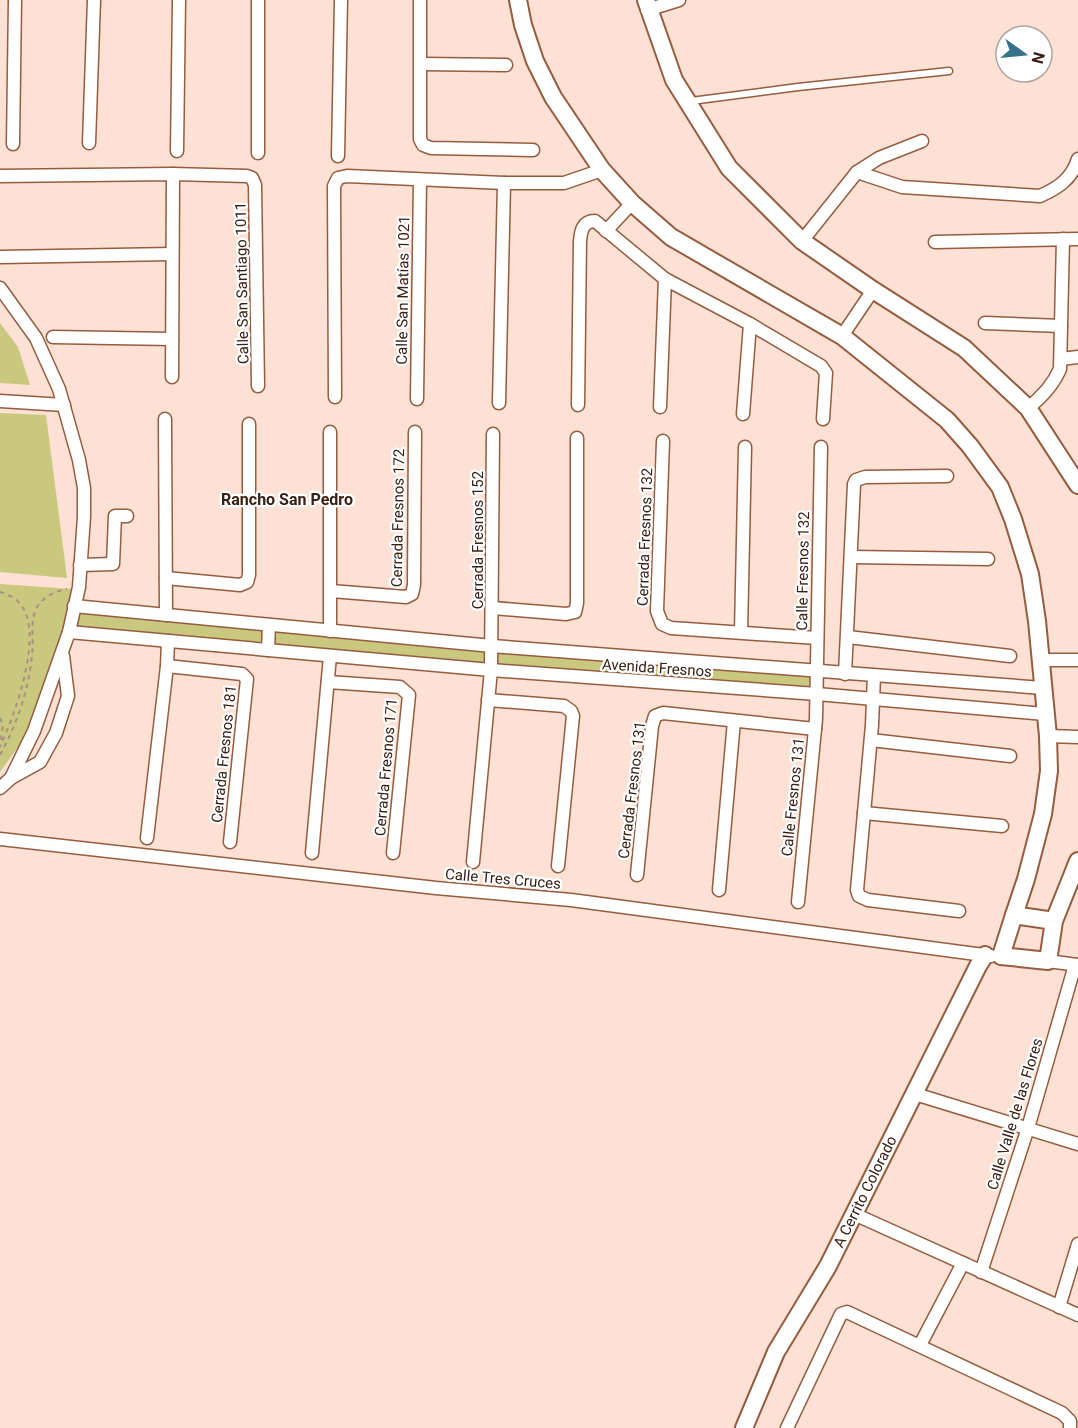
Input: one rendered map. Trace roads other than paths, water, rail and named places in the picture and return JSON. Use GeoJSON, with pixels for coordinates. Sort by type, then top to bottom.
{"type":"FeatureCollection","features":[{"type":"Feature","properties":{"kind":"main road","name":"A Cerrito Colorado"},"geometry":{"type":"LineString","coordinates":[[518,0],[523,25],[535,61],[553,97],[602,170],[632,203],[671,237],[842,336],[947,420],[970,446],[1000,487],[1013,519],[1030,574],[1041,660],[1049,771],[1043,814],[1014,915],[993,956],[978,966],[828,1266],[776,1352],[744,1428]]}},
{"type":"Feature","properties":{"kind":"main road"},"geometry":{"type":"LineString","coordinates":[[647,5],[674,80],[729,168],[801,241],[873,291],[964,348],[1028,408],[1078,485]]}},
{"type":"Feature","properties":{"kind":"main road"},"geometry":{"type":"LineString","coordinates":[[993,956],[1048,961],[1054,921],[1078,861]]}},
{"type":"Feature","properties":{"kind":"main road"},"geometry":{"type":"LineString","coordinates":[[1014,915],[1054,921]]}},
{"type":"Feature","properties":{"kind":"street"},"geometry":{"type":"LineString","coordinates":[[13,144],[15,0]]}},
{"type":"Feature","properties":{"kind":"street"},"geometry":{"type":"LineString","coordinates":[[89,143],[94,0]]}},
{"type":"Feature","properties":{"kind":"street"},"geometry":{"type":"LineString","coordinates":[[177,151],[179,0]]}},
{"type":"Feature","properties":{"kind":"street"},"geometry":{"type":"LineString","coordinates":[[258,0],[258,153]]}},
{"type":"Feature","properties":{"kind":"street"},"geometry":{"type":"LineString","coordinates":[[338,156],[341,0]]}},
{"type":"Feature","properties":{"kind":"street"},"geometry":{"type":"LineString","coordinates":[[420,0],[422,64],[420,139],[423,145],[431,148],[533,150]]}},
{"type":"Feature","properties":{"kind":"street"},"geometry":{"type":"LineString","coordinates":[[647,5],[680,0]]}},
{"type":"Feature","properties":{"kind":"street"},"geometry":{"type":"LineString","coordinates":[[422,64],[506,65]]}},
{"type":"Feature","properties":{"kind":"street"},"geometry":{"type":"LineString","coordinates":[[801,241],[857,172],[879,158],[922,141]]}},
{"type":"Feature","properties":{"kind":"street"},"geometry":{"type":"LineString","coordinates":[[857,172],[902,187],[1040,196],[1057,189],[1074,171],[1078,159]]}},
{"type":"Feature","properties":{"kind":"street"},"geometry":{"type":"LineString","coordinates":[[335,397],[335,181],[342,176],[420,181],[564,183],[602,170]]}},
{"type":"Feature","properties":{"kind":"street"},"geometry":{"type":"LineString","coordinates":[[0,176],[173,174],[172,376]]}},
{"type":"Feature","properties":{"kind":"street","name":"Calle San Santiago 1011"},"geometry":{"type":"LineString","coordinates":[[173,174],[247,176],[255,180],[258,386]]}},
{"type":"Feature","properties":{"kind":"street","name":"Calle San Matías 1021"},"geometry":{"type":"LineString","coordinates":[[417,399],[420,181]]}},
{"type":"Feature","properties":{"kind":"street"},"geometry":{"type":"LineString","coordinates":[[499,403],[504,183]]}},
{"type":"Feature","properties":{"kind":"street"},"geometry":{"type":"LineString","coordinates":[[606,231],[632,203]]}},
{"type":"Feature","properties":{"kind":"street"},"geometry":{"type":"LineString","coordinates":[[578,405],[580,241],[584,224],[590,221],[595,222],[665,279],[750,324],[824,370],[826,377],[823,419]]}},
{"type":"Feature","properties":{"kind":"street"},"geometry":{"type":"LineString","coordinates":[[1028,408],[1042,397],[1056,379],[1061,359],[1063,239]]}},
{"type":"Feature","properties":{"kind":"street"},"geometry":{"type":"LineString","coordinates":[[935,242],[1078,239]]}},
{"type":"Feature","properties":{"kind":"street"},"geometry":{"type":"LineString","coordinates":[[0,257],[172,254]]}},
{"type":"Feature","properties":{"kind":"street"},"geometry":{"type":"LineString","coordinates":[[660,407],[665,279]]}},
{"type":"Feature","properties":{"kind":"street"},"geometry":{"type":"LineString","coordinates":[[0,288],[36,338],[64,405],[80,460],[84,488],[79,587],[69,632],[34,731],[10,778]]}},
{"type":"Feature","properties":{"kind":"street"},"geometry":{"type":"LineString","coordinates":[[842,336],[873,291]]}},
{"type":"Feature","properties":{"kind":"street"},"geometry":{"type":"LineString","coordinates":[[985,323],[1061,326]]}},
{"type":"Feature","properties":{"kind":"street"},"geometry":{"type":"LineString","coordinates":[[743,414],[750,324]]}},
{"type":"Feature","properties":{"kind":"street"},"geometry":{"type":"LineString","coordinates":[[53,338],[172,339]]}},
{"type":"Feature","properties":{"kind":"street"},"geometry":{"type":"LineString","coordinates":[[1061,359],[1078,357]]}},
{"type":"Feature","properties":{"kind":"street"},"geometry":{"type":"LineString","coordinates":[[0,401],[64,405]]}},
{"type":"Feature","properties":{"kind":"street"},"geometry":{"type":"LineString","coordinates":[[165,419],[166,615]]}},
{"type":"Feature","properties":{"kind":"street"},"geometry":{"type":"LineString","coordinates":[[166,578],[240,585],[247,582],[249,575],[249,423]]}},
{"type":"Feature","properties":{"kind":"street"},"geometry":{"type":"LineString","coordinates":[[330,432],[330,631]]}},
{"type":"Feature","properties":{"kind":"street","name":"Cerrada Fresnos 172"},"geometry":{"type":"LineString","coordinates":[[331,591],[406,597],[412,594],[414,585],[415,432]]}},
{"type":"Feature","properties":{"kind":"street","name":"Cerrada Fresnos 152"},"geometry":{"type":"LineString","coordinates":[[473,862],[491,670],[493,434]]}},
{"type":"Feature","properties":{"kind":"street"},"geometry":{"type":"LineString","coordinates":[[493,608],[566,614],[575,612],[577,603],[577,438]]}},
{"type":"Feature","properties":{"kind":"street","name":"Cerrada Fresnos 132"},"geometry":{"type":"LineString","coordinates":[[663,441],[658,618],[662,624],[671,628],[817,638]]}},
{"type":"Feature","properties":{"kind":"street"},"geometry":{"type":"LineString","coordinates":[[741,632],[745,447]]}},
{"type":"Feature","properties":{"kind":"street","name":"Calle Fresnos 132"},"geometry":{"type":"LineString","coordinates":[[817,694],[820,447]]}},
{"type":"Feature","properties":{"kind":"street"},"geometry":{"type":"LineString","coordinates":[[845,674],[853,489],[856,480],[865,477],[947,476]]}},
{"type":"Feature","properties":{"kind":"street"},"geometry":{"type":"LineString","coordinates":[[80,565],[113,564],[115,516]]}},
{"type":"Feature","properties":{"kind":"street"},"geometry":{"type":"LineString","coordinates":[[851,557],[988,559]]}},
{"type":"Feature","properties":{"kind":"street","name":"Avenida Fresnos"},"geometry":{"type":"LineString","coordinates":[[74,606],[492,646],[1042,688]]}},
{"type":"Feature","properties":{"kind":"street"},"geometry":{"type":"LineString","coordinates":[[268,650],[269,625]]}},
{"type":"Feature","properties":{"kind":"street","name":"Avenida Fresnos"},"geometry":{"type":"LineString","coordinates":[[69,632],[491,670],[817,694],[1045,714]]}},
{"type":"Feature","properties":{"kind":"street"},"geometry":{"type":"LineString","coordinates":[[848,637],[1010,656]]}},
{"type":"Feature","properties":{"kind":"street"},"geometry":{"type":"LineString","coordinates":[[147,838],[168,641]]}},
{"type":"Feature","properties":{"kind":"street"},"geometry":{"type":"LineString","coordinates":[[0,788],[10,778],[40,762],[56,733],[68,696],[62,652]]}},
{"type":"Feature","properties":{"kind":"street"},"geometry":{"type":"LineString","coordinates":[[312,853],[330,656]]}},
{"type":"Feature","properties":{"kind":"street"},"geometry":{"type":"LineString","coordinates":[[1041,660],[1078,660]]}},
{"type":"Feature","properties":{"kind":"street","name":"Cerrada Fresnos 181"},"geometry":{"type":"LineString","coordinates":[[167,666],[238,673],[245,675],[247,679],[230,842]]}},
{"type":"Feature","properties":{"kind":"street"},"geometry":{"type":"LineString","coordinates":[[874,676],[871,740],[857,885],[860,896],[868,900],[959,911]]}},
{"type":"Feature","properties":{"kind":"street","name":"Cerrada Fresnos 171"},"geometry":{"type":"LineString","coordinates":[[328,682],[400,687],[409,695],[393,853]]}},
{"type":"Feature","properties":{"kind":"street","name":"Calle Fresnos 131"},"geometry":{"type":"LineString","coordinates":[[798,902],[817,694]]}},
{"type":"Feature","properties":{"kind":"street"},"geometry":{"type":"LineString","coordinates":[[488,700],[564,706],[571,711],[573,716],[558,866]]}},
{"type":"Feature","properties":{"kind":"street","name":"Cerrada Fresnos 131"},"geometry":{"type":"LineString","coordinates":[[637,875],[653,720],[656,716],[663,713],[815,729]]}},
{"type":"Feature","properties":{"kind":"street"},"geometry":{"type":"LineString","coordinates":[[719,890],[734,721]]}},
{"type":"Feature","properties":{"kind":"street"},"geometry":{"type":"LineString","coordinates":[[1048,736],[1078,737]]}},
{"type":"Feature","properties":{"kind":"street"},"geometry":{"type":"LineString","coordinates":[[871,740],[1010,756]]}},
{"type":"Feature","properties":{"kind":"street"},"geometry":{"type":"LineString","coordinates":[[864,813],[1002,826]]}},
{"type":"Feature","properties":{"kind":"street","name":"Calle Tres Cruces"},"geometry":{"type":"LineString","coordinates":[[0,839],[436,888],[571,900],[993,956]]}},
{"type":"Feature","properties":{"kind":"street"},"geometry":{"type":"LineString","coordinates":[[1048,961],[1077,965]]}},
{"type":"Feature","properties":{"kind":"street","name":"Calle Valle de las Flores"},"geometry":{"type":"LineString","coordinates":[[981,1272],[1028,1128],[1077,965]]}},
{"type":"Feature","properties":{"kind":"street"},"geometry":{"type":"LineString","coordinates":[[915,1094],[1078,1144]]}},
{"type":"Feature","properties":{"kind":"street"},"geometry":{"type":"LineString","coordinates":[[854,1214],[1078,1315]]}},
{"type":"Feature","properties":{"kind":"street"},"geometry":{"type":"LineString","coordinates":[[1059,1306],[1078,1244]]}},
{"type":"Feature","properties":{"kind":"street"},"geometry":{"type":"LineString","coordinates":[[920,1345],[963,1263]]}},
{"type":"Feature","properties":{"kind":"street"},"geometry":{"type":"LineString","coordinates":[[787,1428],[840,1314],[843,1312],[855,1314],[1062,1413],[1070,1420],[1070,1428]]}},
{"type":"Feature","properties":{"kind":"lane"},"geometry":{"type":"LineString","coordinates":[[686,102],[949,71]]}},
{"type":"Feature","properties":{"kind":"district","name":"Rancho San Pedro"},"geometry":{"type":"Point","coordinates":[287,499]}}]}
